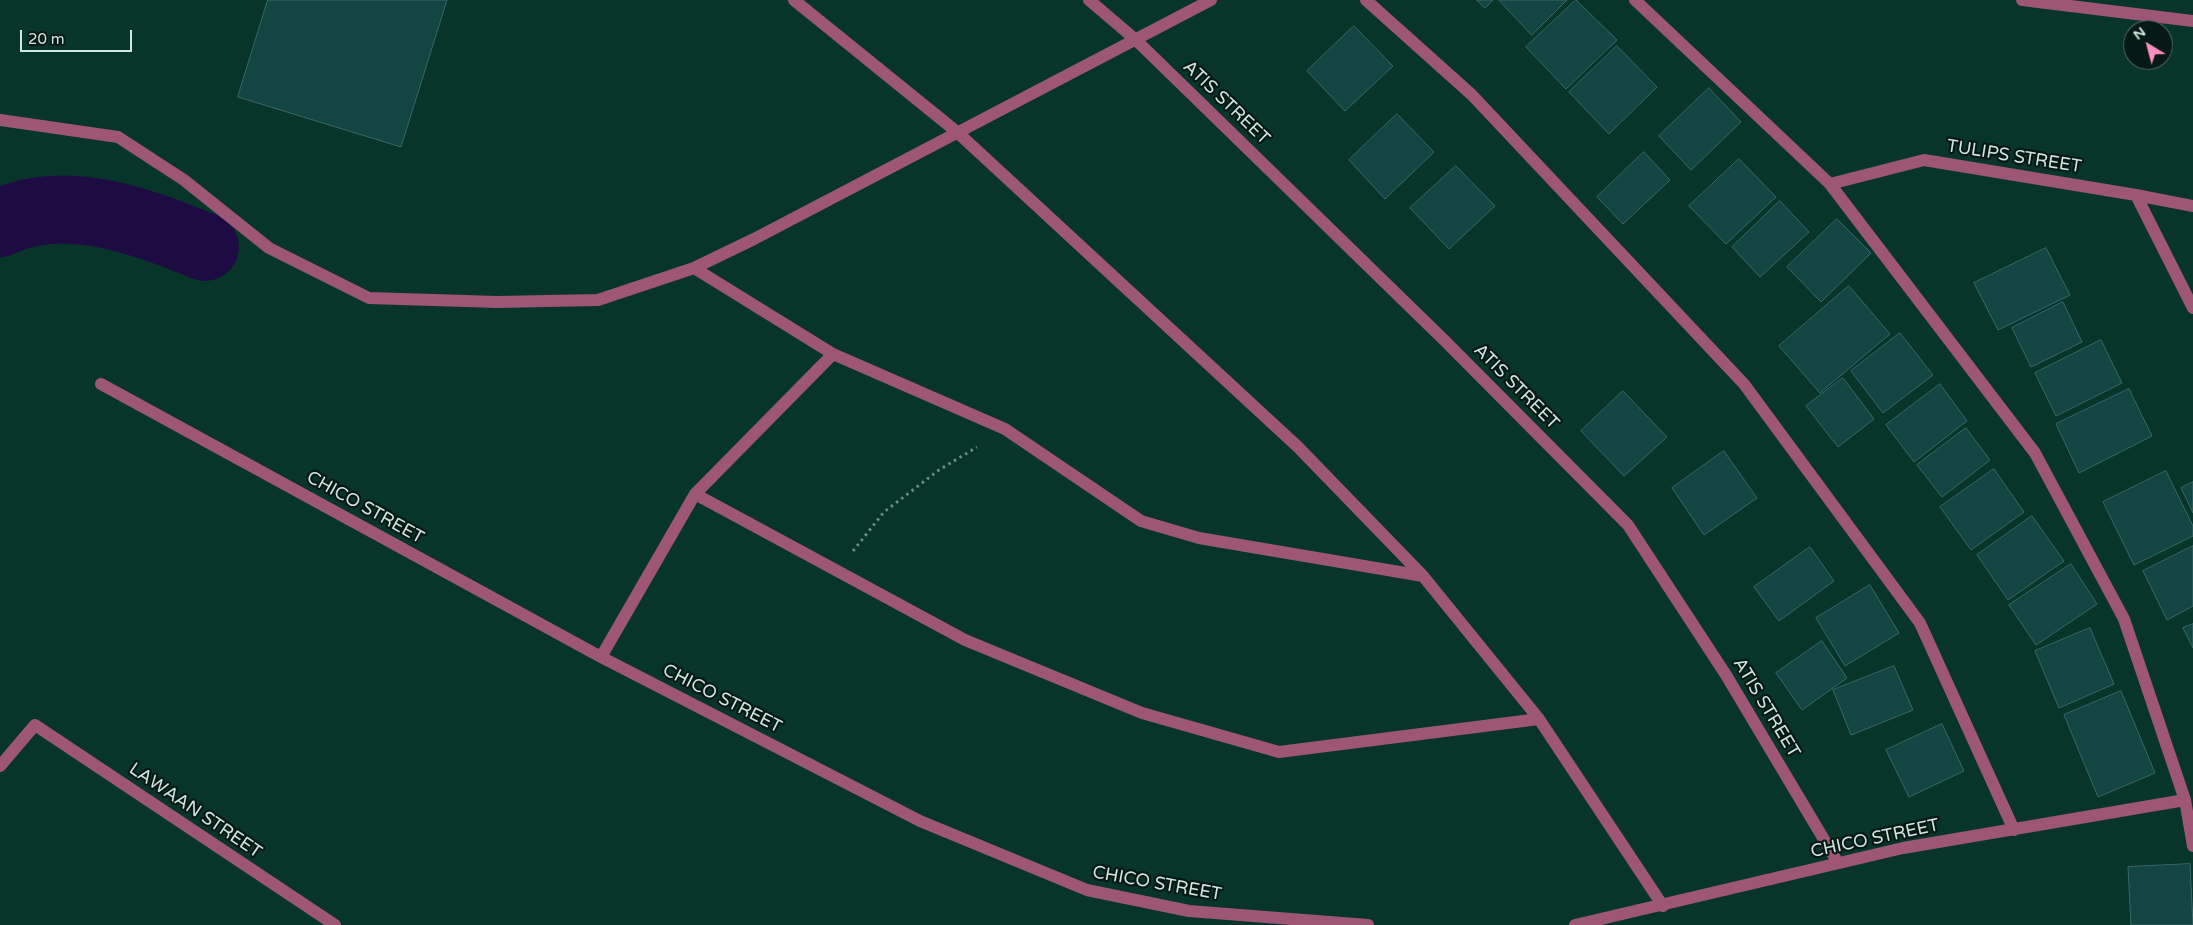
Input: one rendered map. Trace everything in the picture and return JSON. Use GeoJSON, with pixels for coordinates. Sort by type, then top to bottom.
{"type":"FeatureCollection","features":[{"type":"Feature","properties":{"kind":"street"},"geometry":{"type":"LineString","coordinates":[[794,0],[957,132],[1298,447],[1423,576],[1539,719],[1663,906]]}},
{"type":"Feature","properties":{"kind":"street","name":"ATIS STREET"},"geometry":{"type":"LineString","coordinates":[[1089,0],[1136,40],[1444,340],[1628,524],[1726,675],[1838,863]]}},
{"type":"Feature","properties":{"kind":"street"},"geometry":{"type":"LineString","coordinates":[[0,120],[118,137],[184,180],[269,248],[369,298],[497,302],[598,300],[694,268],[754,239],[1211,0]]}},
{"type":"Feature","properties":{"kind":"street"},"geometry":{"type":"LineString","coordinates":[[1366,0],[1472,95],[1744,384],[1920,623],[2014,830]]}},
{"type":"Feature","properties":{"kind":"street"},"geometry":{"type":"LineString","coordinates":[[1635,0],[1830,184],[2035,453],[2124,619],[2185,800],[2193,846]]}},
{"type":"Feature","properties":{"kind":"street"},"geometry":{"type":"LineString","coordinates":[[2022,0],[2193,21]]}},
{"type":"Feature","properties":{"kind":"street","name":"TULIPS STREET"},"geometry":{"type":"LineString","coordinates":[[1830,184],[1924,160],[2136,194],[2193,206]]}},
{"type":"Feature","properties":{"kind":"street"},"geometry":{"type":"LineString","coordinates":[[2136,194],[2193,308]]}},
{"type":"Feature","properties":{"kind":"street"},"geometry":{"type":"LineString","coordinates":[[694,268],[834,354],[1005,429],[1141,521],[1199,538],[1423,576]]}},
{"type":"Feature","properties":{"kind":"street"},"geometry":{"type":"LineString","coordinates":[[601,657],[695,494],[834,354]]}},
{"type":"Feature","properties":{"kind":"street","name":"CHICO STREET"},"geometry":{"type":"LineString","coordinates":[[101,384],[601,657],[920,821],[1087,890],[1188,911],[1368,925]]}},
{"type":"Feature","properties":{"kind":"street"},"geometry":{"type":"LineString","coordinates":[[695,494],[965,640],[1142,713],[1279,752],[1539,719]]}},
{"type":"Feature","properties":{"kind":"street","name":"LAWAAN STREET"},"geometry":{"type":"LineString","coordinates":[[0,766],[35,725],[335,925]]}},
{"type":"Feature","properties":{"kind":"street","name":"CHICO STREET"},"geometry":{"type":"LineString","coordinates":[[1575,925],[1663,906],[1903,848],[2185,800]]}},
{"type":"Feature","properties":{"kind":"path"},"geometry":{"type":"LineString","coordinates":[[837,570],[884,512],[939,470],[1005,429]]}},
{"type":"Feature","properties":{"kind":"building"},"geometry":{"type":"Polygon","coordinates":[[[268,0],[447,0],[401,147],[238,97],[268,0]]]}},
{"type":"Feature","properties":{"kind":"building"},"geometry":{"type":"Polygon","coordinates":[[[1477,0],[1493,0],[1485,8],[1477,0]]]}},
{"type":"Feature","properties":{"kind":"building"},"geometry":{"type":"Polygon","coordinates":[[[1499,0],[1567,0],[1532,35],[1499,0]]]}},
{"type":"Feature","properties":{"kind":"building"},"geometry":{"type":"Polygon","coordinates":[[[1576,0],[1617,40],[1566,89],[1526,47],[1576,0]]]}},
{"type":"Feature","properties":{"kind":"building"},"geometry":{"type":"Polygon","coordinates":[[[1354,26],[1393,66],[1345,111],[1307,71],[1354,26]]]}},
{"type":"Feature","properties":{"kind":"building"},"geometry":{"type":"Polygon","coordinates":[[[1617,46],[1657,87],[1609,134],[1569,92],[1617,46]]]}},
{"type":"Feature","properties":{"kind":"building"},"geometry":{"type":"Polygon","coordinates":[[[1709,88],[1741,122],[1691,170],[1659,136],[1709,88]]]}},
{"type":"Feature","properties":{"kind":"building"},"geometry":{"type":"Polygon","coordinates":[[[1397,114],[1434,152],[1385,199],[1349,160],[1397,114]]]}},
{"type":"Feature","properties":{"kind":"building"},"geometry":{"type":"Polygon","coordinates":[[[1644,152],[1670,180],[1623,224],[1597,197],[1644,152]]]}},
{"type":"Feature","properties":{"kind":"building"},"geometry":{"type":"Polygon","coordinates":[[[1739,159],[1776,197],[1726,244],[1689,206],[1739,159]]]}},
{"type":"Feature","properties":{"kind":"building"},"geometry":{"type":"Polygon","coordinates":[[[1456,166],[1495,206],[1449,249],[1410,208],[1456,166]]]}},
{"type":"Feature","properties":{"kind":"building"},"geometry":{"type":"Polygon","coordinates":[[[1780,201],[1809,232],[1760,277],[1732,247],[1780,201]]]}},
{"type":"Feature","properties":{"kind":"building"},"geometry":{"type":"Polygon","coordinates":[[[1837,219],[1871,253],[1821,302],[1787,267],[1837,219]]]}},
{"type":"Feature","properties":{"kind":"building"},"geometry":{"type":"Polygon","coordinates":[[[2046,248],[2070,295],[1998,330],[1974,283],[2046,248]]]}},
{"type":"Feature","properties":{"kind":"building"},"geometry":{"type":"Polygon","coordinates":[[[1849,286],[1890,334],[1820,393],[1779,346],[1849,286]]]}},
{"type":"Feature","properties":{"kind":"building"},"geometry":{"type":"Polygon","coordinates":[[[2063,302],[2082,342],[2031,367],[2012,328],[2063,302]]]}},
{"type":"Feature","properties":{"kind":"building"},"geometry":{"type":"Polygon","coordinates":[[[1900,333],[1933,375],[1883,413],[1851,371],[1900,333]]]}},
{"type":"Feature","properties":{"kind":"building"},"geometry":{"type":"Polygon","coordinates":[[[2101,340],[2122,383],[2056,416],[2035,373],[2101,340]]]}},
{"type":"Feature","properties":{"kind":"building"},"geometry":{"type":"Polygon","coordinates":[[[1843,378],[1874,419],[1838,447],[1806,406],[1843,378]]]}},
{"type":"Feature","properties":{"kind":"building"},"geometry":{"type":"Polygon","coordinates":[[[1940,384],[1967,421],[1914,462],[1886,425],[1940,384]]]}},
{"type":"Feature","properties":{"kind":"building"},"geometry":{"type":"Polygon","coordinates":[[[2129,389],[2152,436],[2079,473],[2056,424],[2129,389]]]}},
{"type":"Feature","properties":{"kind":"building"},"geometry":{"type":"Polygon","coordinates":[[[1623,391],[1667,437],[1624,476],[1581,431],[1623,391]]]}},
{"type":"Feature","properties":{"kind":"building"},"geometry":{"type":"Polygon","coordinates":[[[1966,428],[1990,460],[1942,497],[1917,465],[1966,428]]]}},
{"type":"Feature","properties":{"kind":"building"},"geometry":{"type":"Polygon","coordinates":[[[1724,451],[1757,498],[1704,535],[1672,488],[1724,451]]]}},
{"type":"Feature","properties":{"kind":"building"},"geometry":{"type":"Polygon","coordinates":[[[1994,469],[2024,512],[1971,550],[1940,507],[1994,469]]]}},
{"type":"Feature","properties":{"kind":"building"},"geometry":{"type":"Polygon","coordinates":[[[2166,471],[2193,526],[2193,536],[2134,565],[2103,502],[2166,471]]]}},
{"type":"Feature","properties":{"kind":"building"},"geometry":{"type":"Polygon","coordinates":[[[2193,482],[2193,513],[2181,488],[2193,482]]]}},
{"type":"Feature","properties":{"kind":"building"},"geometry":{"type":"Polygon","coordinates":[[[2032,516],[2064,561],[2008,600],[1977,555],[2032,516]]]}},
{"type":"Feature","properties":{"kind":"building"},"geometry":{"type":"Polygon","coordinates":[[[2193,546],[2193,606],[2167,620],[2143,571],[2193,546]]]}},
{"type":"Feature","properties":{"kind":"building"},"geometry":{"type":"Polygon","coordinates":[[[1810,547],[1834,581],[1779,621],[1754,587],[1810,547]]]}},
{"type":"Feature","properties":{"kind":"building"},"geometry":{"type":"Polygon","coordinates":[[[2071,564],[2097,604],[2036,645],[2009,605],[2071,564]]]}},
{"type":"Feature","properties":{"kind":"building"},"geometry":{"type":"Polygon","coordinates":[[[1870,585],[1899,633],[1845,666],[1816,618],[1870,585]]]}},
{"type":"Feature","properties":{"kind":"building"},"geometry":{"type":"Polygon","coordinates":[[[2193,624],[2193,648],[2183,628],[2193,624]]]}},
{"type":"Feature","properties":{"kind":"building"},"geometry":{"type":"Polygon","coordinates":[[[2090,628],[2114,684],[2059,708],[2035,651],[2090,628]]]}},
{"type":"Feature","properties":{"kind":"building"},"geometry":{"type":"Polygon","coordinates":[[[1822,641],[1847,678],[1802,710],[1776,673],[1822,641]]]}},
{"type":"Feature","properties":{"kind":"building"},"geometry":{"type":"Polygon","coordinates":[[[1894,666],[1913,710],[1851,735],[1833,690],[1894,666]]]}},
{"type":"Feature","properties":{"kind":"building"},"geometry":{"type":"Polygon","coordinates":[[[2121,691],[2155,773],[2098,797],[2064,715],[2121,691]]]}},
{"type":"Feature","properties":{"kind":"building"},"geometry":{"type":"Polygon","coordinates":[[[1942,724],[1964,771],[1909,797],[1886,750],[1942,724]]]}},
{"type":"Feature","properties":{"kind":"building"},"geometry":{"type":"Polygon","coordinates":[[[2190,864],[2193,925],[2131,925],[2128,867],[2190,864]]]}},
{"type":"Feature","properties":{"kind":"waterway"},"geometry":{"type":"LineString","coordinates":[[0,223],[25,214],[50,210],[77,210],[130,220],[205,247]]}}]}
